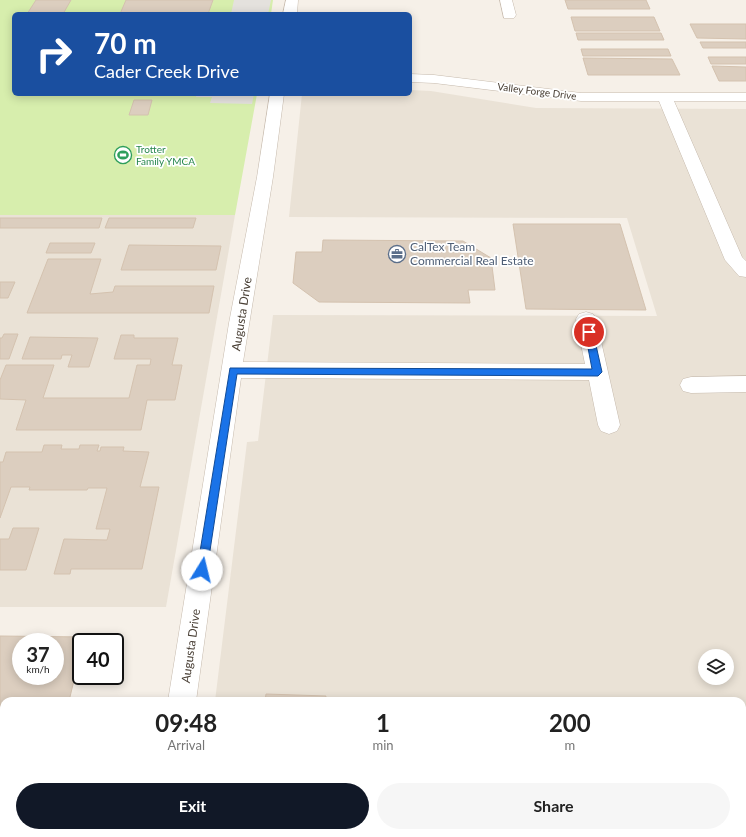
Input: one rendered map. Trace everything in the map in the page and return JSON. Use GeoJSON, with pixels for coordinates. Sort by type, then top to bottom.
{"type":"FeatureCollection","features":[{"type":"Feature","properties":{"kind":"street"},"geometry":{"type":"LineString","coordinates":[[290,12],[292,0]]}},
{"type":"Feature","properties":{"kind":"street"},"geometry":{"type":"LineString","coordinates":[[506,0],[508,14]]}},
{"type":"Feature","properties":{"kind":"street","name":"Valley Forge Drive"},"geometry":{"type":"LineString","coordinates":[[412,78],[434,79],[568,96],[746,97]]}},
{"type":"Feature","properties":{"kind":"street","name":"Augusta Drive"},"geometry":{"type":"LineString","coordinates":[[183,697],[239,323],[265,177],[277,96]]}},
{"type":"Feature","properties":{"kind":"street"},"geometry":{"type":"LineString","coordinates":[[665,97],[742,263]]}},
{"type":"Feature","properties":{"kind":"street"},"geometry":{"type":"LineString","coordinates":[[586,319],[609,425]]}},
{"type":"Feature","properties":{"kind":"street"},"geometry":{"type":"LineString","coordinates":[[233,370],[598,372]]}},
{"type":"Feature","properties":{"kind":"street"},"geometry":{"type":"LineString","coordinates":[[691,384],[746,384]]}},
{"type":"Feature","properties":{"kind":"shaded area"},"geometry":{"type":"Polygon","coordinates":[[[234,0],[271,0],[268,12],[231,12],[234,0]]]}},
{"type":"Feature","properties":{"kind":"shaded area"},"geometry":{"type":"Polygon","coordinates":[[[412,90],[431,91],[536,108],[746,109],[746,697],[215,697],[247,442],[258,441],[273,315],[657,316],[627,218],[289,217],[302,96],[412,96],[412,90]]]}},
{"type":"Feature","properties":{"kind":"shaded area"},"geometry":{"type":"Polygon","coordinates":[[[254,96],[252,104],[210,103],[212,97],[196,97],[254,96]]]}},
{"type":"Feature","properties":{"kind":"shaded area"},"geometry":{"type":"Polygon","coordinates":[[[0,215],[235,215],[166,607],[0,607],[0,215]]]}},
{"type":"Feature","properties":{"kind":"green space","name":"Trotter Family YMCA"},"geometry":{"type":"Polygon","coordinates":[[[0,0],[273,0],[271,12],[12,12],[12,96],[257,96],[235,215],[0,215],[0,0]]]}},
{"type":"Feature","properties":{"kind":"building"},"geometry":{"type":"Polygon","coordinates":[[[36,0],[71,0],[64,12],[28,12],[36,0]]]}},
{"type":"Feature","properties":{"kind":"building"},"geometry":{"type":"Polygon","coordinates":[[[126,0],[213,0],[209,12],[121,12],[126,0]]]}},
{"type":"Feature","properties":{"kind":"building"},"geometry":{"type":"Polygon","coordinates":[[[565,0],[646,0],[650,9],[568,9],[565,0]]]}},
{"type":"Feature","properties":{"kind":"building"},"geometry":{"type":"Polygon","coordinates":[[[571,17],[654,17],[660,31],[575,31],[571,17]]]}},
{"type":"Feature","properties":{"kind":"building"},"geometry":{"type":"Polygon","coordinates":[[[690,24],[746,24],[746,39],[697,38],[690,24]]]}},
{"type":"Feature","properties":{"kind":"building"},"geometry":{"type":"Polygon","coordinates":[[[576,33],[661,33],[664,40],[578,40],[576,33]]]}},
{"type":"Feature","properties":{"kind":"building"},"geometry":{"type":"Polygon","coordinates":[[[700,42],[746,42],[746,48],[703,48],[700,42]]]}},
{"type":"Feature","properties":{"kind":"building"},"geometry":{"type":"Polygon","coordinates":[[[581,49],[668,49],[671,56],[583,56],[581,49]]]}},
{"type":"Feature","properties":{"kind":"building"},"geometry":{"type":"Polygon","coordinates":[[[708,57],[746,57],[746,64],[711,64],[708,57]]]}},
{"type":"Feature","properties":{"kind":"building"},"geometry":{"type":"Polygon","coordinates":[[[583,58],[672,59],[680,75],[588,75],[583,58]]]}},
{"type":"Feature","properties":{"kind":"building"},"geometry":{"type":"Polygon","coordinates":[[[712,66],[746,67],[746,81],[719,81],[712,66]]]}},
{"type":"Feature","properties":{"kind":"building"},"geometry":{"type":"Polygon","coordinates":[[[134,100],[152,100],[148,115],[129,115],[134,100]]]}},
{"type":"Feature","properties":{"kind":"building"},"geometry":{"type":"Polygon","coordinates":[[[0,218],[102,218],[99,228],[0,228],[0,218]]]}},
{"type":"Feature","properties":{"kind":"building"},"geometry":{"type":"Polygon","coordinates":[[[109,218],[196,218],[193,228],[105,228],[109,218]]]}},
{"type":"Feature","properties":{"kind":"building"},"geometry":{"type":"Polygon","coordinates":[[[513,224],[620,224],[646,310],[526,309],[513,224]]]}},
{"type":"Feature","properties":{"kind":"building"},"geometry":{"type":"Polygon","coordinates":[[[323,240],[463,241],[491,258],[495,290],[468,290],[470,303],[319,302],[293,283],[296,252],[322,252],[323,240]]]}},
{"type":"Feature","properties":{"kind":"building"},"geometry":{"type":"Polygon","coordinates":[[[50,243],[95,243],[91,253],[46,253],[50,243]]]}},
{"type":"Feature","properties":{"kind":"building"},"geometry":{"type":"Polygon","coordinates":[[[129,245],[221,246],[216,270],[121,270],[129,245]]]}},
{"type":"Feature","properties":{"kind":"building"},"geometry":{"type":"Polygon","coordinates":[[[48,259],[101,259],[90,294],[113,292],[115,286],[214,286],[209,313],[27,313],[48,259]]]}},
{"type":"Feature","properties":{"kind":"building"},"geometry":{"type":"Polygon","coordinates":[[[0,282],[15,282],[8,298],[0,298],[0,282]]]}},
{"type":"Feature","properties":{"kind":"building"},"geometry":{"type":"Polygon","coordinates":[[[4,334],[18,334],[9,359],[0,359],[0,338],[2,338],[4,334]]]}},
{"type":"Feature","properties":{"kind":"building"},"geometry":{"type":"Polygon","coordinates":[[[121,335],[134,335],[134,338],[178,338],[172,365],[182,365],[175,400],[147,400],[141,430],[16,430],[26,400],[0,399],[0,380],[6,365],[54,365],[43,398],[129,398],[137,365],[150,365],[151,359],[114,359],[121,335]]]}},
{"type":"Feature","properties":{"kind":"building"},"geometry":{"type":"Polygon","coordinates":[[[30,337],[98,338],[89,367],[68,367],[72,355],[62,355],[61,359],[22,359],[30,337]]]}},
{"type":"Feature","properties":{"kind":"building"},"geometry":{"type":"Polygon","coordinates":[[[44,445],[62,445],[61,449],[79,449],[80,445],[99,445],[97,451],[100,451],[101,447],[124,447],[123,451],[149,452],[140,487],[159,487],[142,569],[71,569],[70,574],[54,574],[64,539],[107,540],[110,529],[96,529],[107,488],[88,488],[87,490],[29,490],[30,487],[11,487],[0,518],[0,462],[3,462],[6,452],[42,452],[44,445]]]}},
{"type":"Feature","properties":{"kind":"building"},"geometry":{"type":"Polygon","coordinates":[[[13,528],[39,528],[26,570],[0,570],[0,539],[9,539],[13,528]]]}},
{"type":"Feature","properties":{"kind":"building"},"geometry":{"type":"Polygon","coordinates":[[[0,636],[12,636],[12,685],[64,685],[64,637],[72,637],[73,685],[70,697],[0,697],[0,636]]]}},
{"type":"Feature","properties":{"kind":"building"},"geometry":{"type":"Polygon","coordinates":[[[266,694],[326,696],[326,697],[266,697],[266,694]]]}},
{"type":"Feature","properties":{"kind":"place","name":"Trotter Family YMCA"},"geometry":{"type":"Point","coordinates":[123,155]}},
{"type":"Feature","properties":{"kind":"place","name":"CalTex Team Commercial Real Estate"},"geometry":{"type":"Point","coordinates":[397,254]}},
{"type":"Feature","properties":{"kind":"route"},"geometry":{"type":"LineString","coordinates":[[202,570],[233,370],[598,372],[589,332]]}}]}
